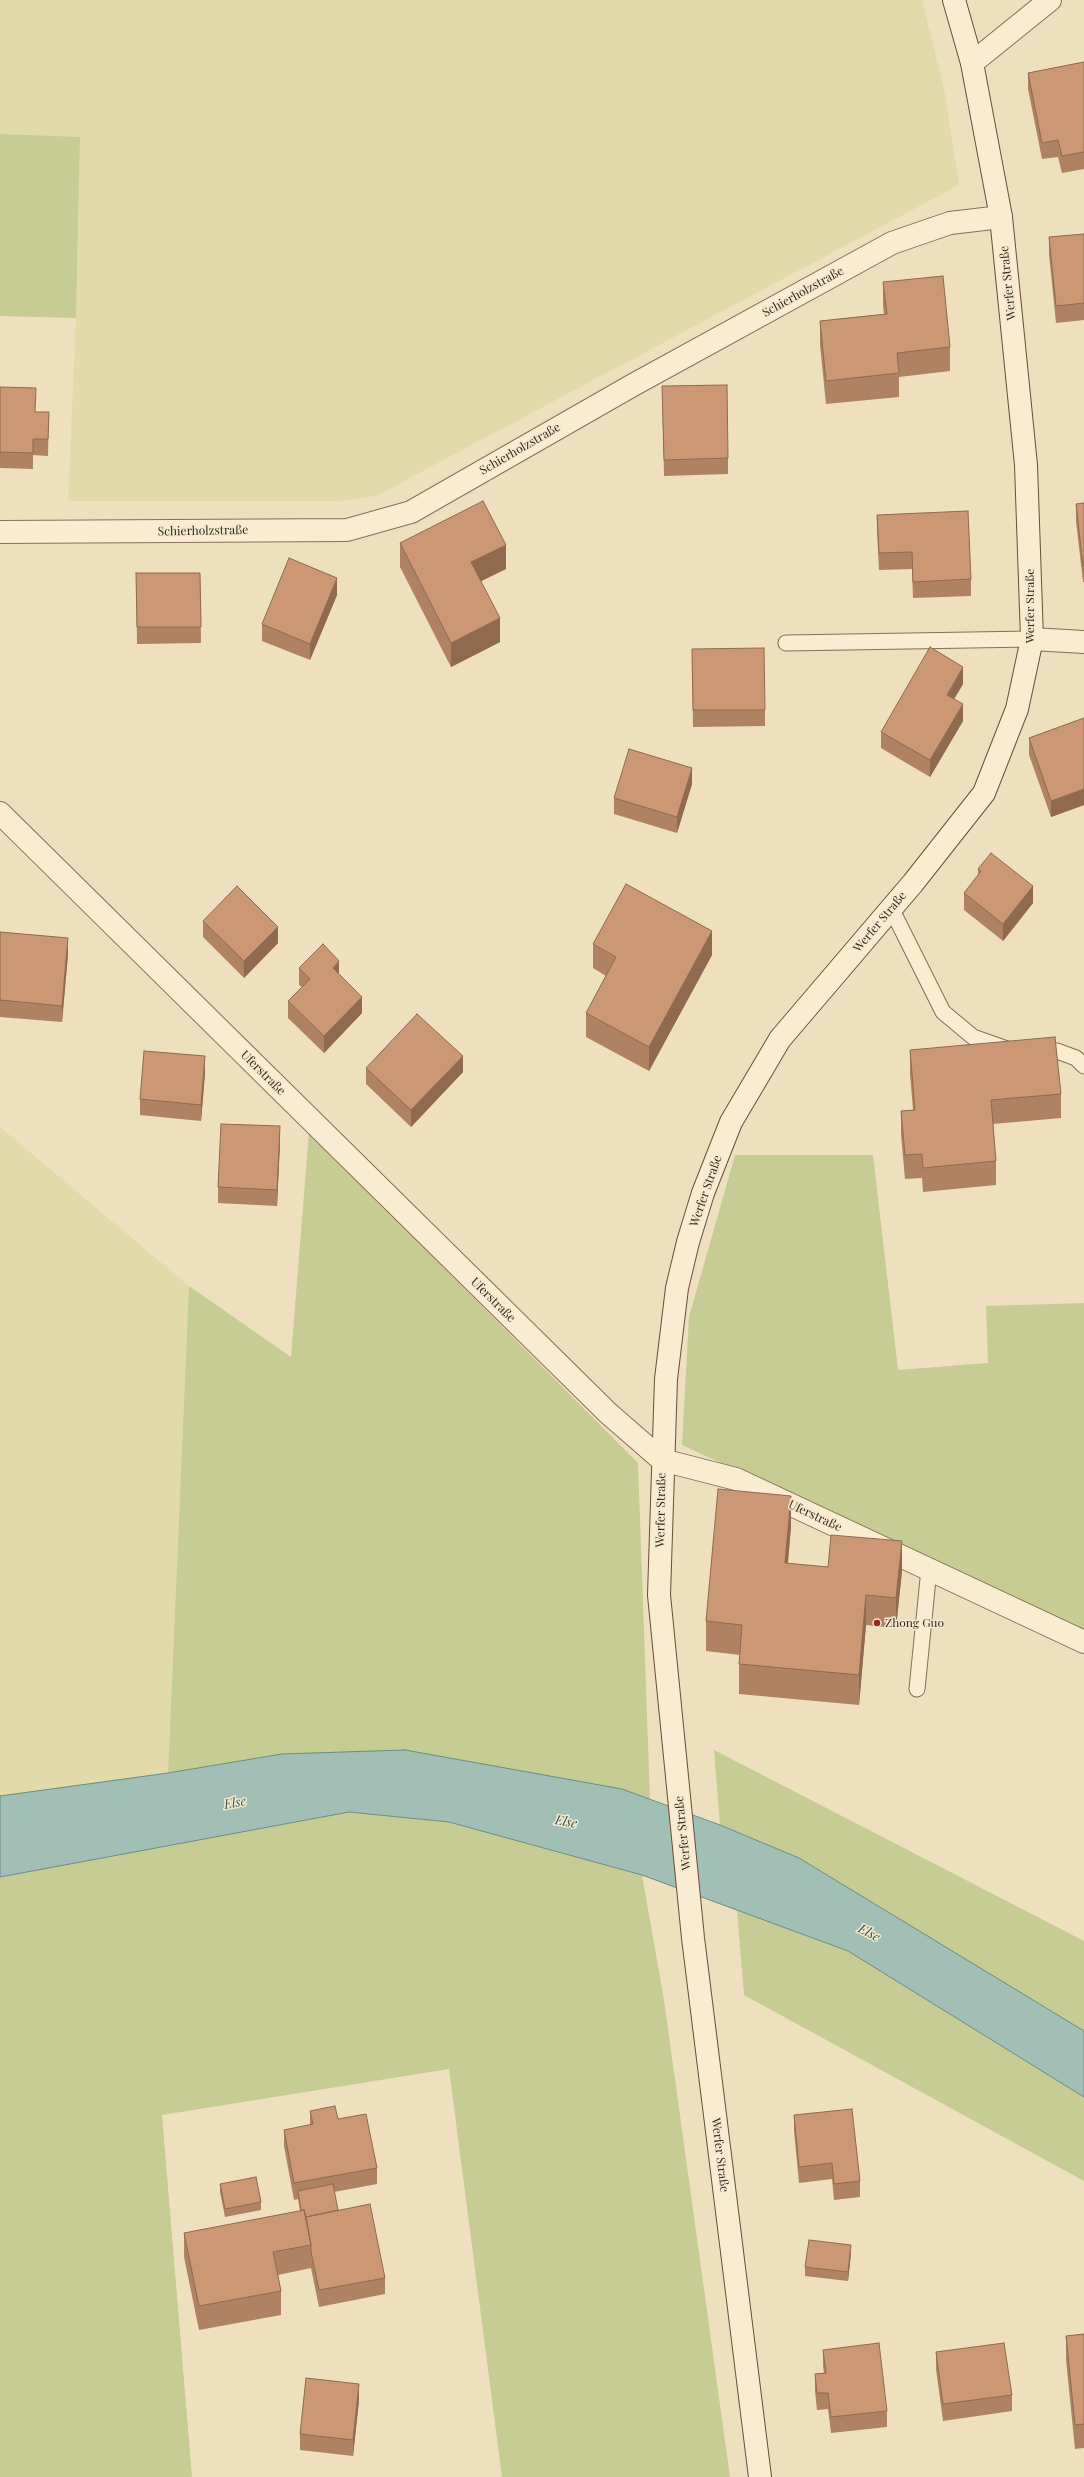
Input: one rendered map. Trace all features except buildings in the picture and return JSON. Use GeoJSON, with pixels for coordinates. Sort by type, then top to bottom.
{"type":"FeatureCollection","features":[{"type":"Feature","properties":{"kind":"street","name":"Werfer Straße"},"geometry":{"type":"LineString","coordinates":[[760,2477],[693,1938],[659,1595],[662,1460],[666,1379],[678,1288],[703,1193],[731,1122],[780,1039],[892,908],[984,792],[1017,709],[1032,639],[1026,465],[1001,217],[972,63],[954,0]]}},
{"type":"Feature","properties":{"kind":"street"},"geometry":{"type":"LineString","coordinates":[[972,63],[1050,0]]}},
{"type":"Feature","properties":{"kind":"street","name":"Schierholzstraße"},"geometry":{"type":"LineString","coordinates":[[0,532],[347,530],[411,512],[633,385],[892,243],[950,223],[1001,217]]}},
{"type":"Feature","properties":{"kind":"street"},"geometry":{"type":"LineString","coordinates":[[1032,639],[1084,642]]}},
{"type":"Feature","properties":{"kind":"street","name":"Uferstraße"},"geometry":{"type":"LineString","coordinates":[[0,813],[608,1413],[662,1460],[736,1479],[1084,1642]]}},
{"type":"Feature","properties":{"kind":"lane"},"geometry":{"type":"LineString","coordinates":[[786,643],[1032,639]]}},
{"type":"Feature","properties":{"kind":"lane"},"geometry":{"type":"LineString","coordinates":[[892,908],[943,1012],[974,1037],[1010,1050],[1057,1051],[1076,1058],[1084,1066]]}},
{"type":"Feature","properties":{"kind":"lane"},"geometry":{"type":"LineString","coordinates":[[917,1689],[929,1569]]}},
{"type":"Feature","properties":{"kind":"shaded area"},"geometry":{"type":"Polygon","coordinates":[[[0,0],[922,0],[945,93],[959,185],[376,496],[341,501],[68,501],[76,318],[80,138],[0,134],[0,0]]]}},
{"type":"Feature","properties":{"kind":"shaded area"},"geometry":{"type":"Polygon","coordinates":[[[0,1127],[189,1286],[168,1773],[0,1796],[0,1127]]]}},
{"type":"Feature","properties":{"kind":"green space"},"geometry":{"type":"Polygon","coordinates":[[[0,134],[80,137],[76,318],[0,316],[0,134]]]}},
{"type":"Feature","properties":{"kind":"green space"},"geometry":{"type":"Polygon","coordinates":[[[309,1132],[638,1463],[650,1800],[622,1789],[168,1773],[189,1286],[291,1357],[309,1132]]]}},
{"type":"Feature","properties":{"kind":"green space"},"geometry":{"type":"Polygon","coordinates":[[[735,1155],[873,1155],[898,1370],[988,1363],[986,1306],[1084,1303],[1084,1631],[682,1445],[689,1317],[735,1155]]]}},
{"type":"Feature","properties":{"kind":"green space"},"geometry":{"type":"Polygon","coordinates":[[[714,1750],[1084,1941],[1084,2032],[799,1858],[720,1825],[714,1750]]]}},
{"type":"Feature","properties":{"kind":"green space"},"geometry":{"type":"Polygon","coordinates":[[[349,1812],[449,1822],[642,1875],[664,2000],[730,2477],[502,2477],[449,2069],[162,2115],[192,2477],[0,2477],[0,1877],[349,1812]]]}},
{"type":"Feature","properties":{"kind":"green space"},"geometry":{"type":"Polygon","coordinates":[[[737,1910],[848,1951],[1084,2097],[1084,2181],[744,1995],[737,1910]]]}},
{"type":"Feature","properties":{"kind":"water","name":"Else"},"geometry":{"type":"Polygon","coordinates":[[[405,1750],[622,1789],[720,1825],[799,1858],[1084,2031],[1084,2097],[848,1951],[642,1875],[449,1822],[349,1812],[0,1877],[0,1796],[168,1773],[282,1754],[405,1750]]]}},
{"type":"Feature","properties":{"kind":"place","name":"Zhong Guo"},"geometry":{"type":"Point","coordinates":[877,1623]}}]}
